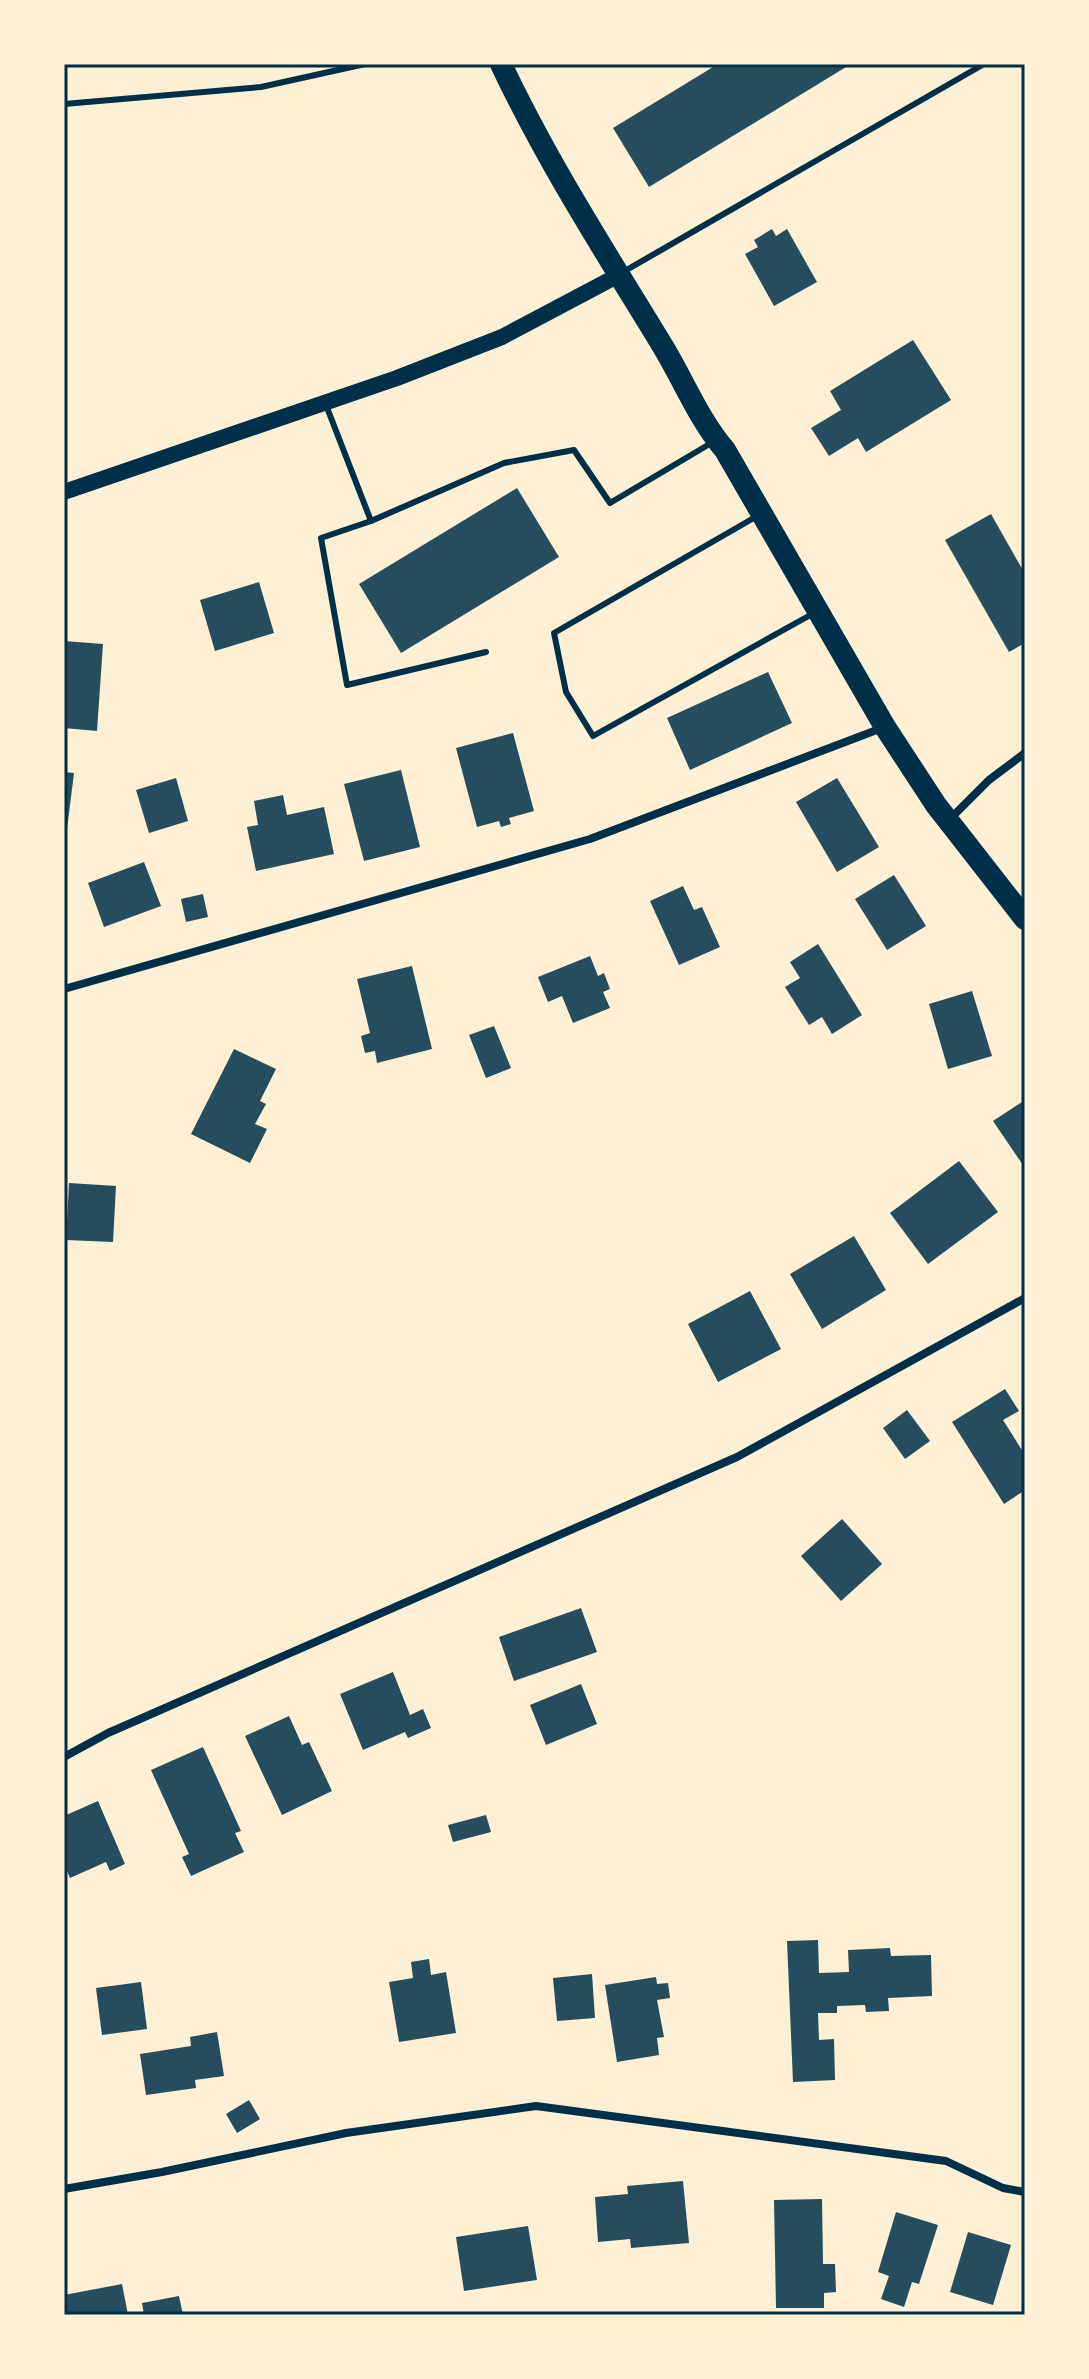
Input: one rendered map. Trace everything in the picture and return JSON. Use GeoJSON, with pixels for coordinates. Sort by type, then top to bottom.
{"type":"FeatureCollection","features":[{"type":"Feature","properties":{"kind":"highway"},"geometry":{"type":"LineString","coordinates":[[501,64],[543,146],[716,440],[725,450],[885,727],[949,821],[1025,919]]}},
{"type":"Feature","properties":{"kind":"main road"},"geometry":{"type":"LineString","coordinates":[[64,492],[502,337],[619,275]]}},
{"type":"Feature","properties":{"kind":"street"},"geometry":{"type":"LineString","coordinates":[[64,989],[590,839],[885,727]]}},
{"type":"Feature","properties":{"kind":"street"},"geometry":{"type":"LineString","coordinates":[[949,821],[989,780],[1025,753]]}},
{"type":"Feature","properties":{"kind":"street"},"geometry":{"type":"LineString","coordinates":[[64,1757],[108,1733],[737,1457],[1025,1298]]}},
{"type":"Feature","properties":{"kind":"street"},"geometry":{"type":"LineString","coordinates":[[64,2189],[162,2172],[346,2133],[536,2106],[946,2161],[1003,2188],[1025,2192]]}},
{"type":"Feature","properties":{"kind":"lane"},"geometry":{"type":"LineString","coordinates":[[64,104],[261,87],[365,64]]}},
{"type":"Feature","properties":{"kind":"lane"},"geometry":{"type":"LineString","coordinates":[[619,275],[984,64]]}},
{"type":"Feature","properties":{"kind":"lane"},"geometry":{"type":"LineString","coordinates":[[325,402],[371,521]]}},
{"type":"Feature","properties":{"kind":"lane"},"geometry":{"type":"LineString","coordinates":[[486,652],[347,685],[321,538],[371,521],[504,463],[574,450],[610,503],[716,440]]}},
{"type":"Feature","properties":{"kind":"lane"},"geometry":{"type":"LineString","coordinates":[[762,513],[554,633],[566,692],[593,736],[817,611]]}},
{"type":"Feature","properties":{"kind":"building"},"geometry":{"type":"Polygon","coordinates":[[[718,64],[851,64],[649,187],[613,128],[718,64]]]}},
{"type":"Feature","properties":{"kind":"building"},"geometry":{"type":"Polygon","coordinates":[[[772,229],[776,236],[787,229],[817,282],[774,306],[745,254],[758,247],[754,240],[772,229]]]}},
{"type":"Feature","properties":{"kind":"building"},"geometry":{"type":"Polygon","coordinates":[[[913,340],[951,400],[866,452],[858,438],[829,456],[811,428],[841,410],[830,391],[913,340]]]}},
{"type":"Feature","properties":{"kind":"building"},"geometry":{"type":"Polygon","coordinates":[[[517,488],[559,557],[401,653],[359,584],[517,488]]]}},
{"type":"Feature","properties":{"kind":"building"},"geometry":{"type":"Polygon","coordinates":[[[991,514],[1025,574],[1025,643],[1009,652],[945,540],[991,514]]]}},
{"type":"Feature","properties":{"kind":"building"},"geometry":{"type":"Polygon","coordinates":[[[259,582],[274,633],[215,651],[200,600],[259,582]]]}},
{"type":"Feature","properties":{"kind":"building"},"geometry":{"type":"Polygon","coordinates":[[[64,641],[103,644],[97,731],[64,728],[64,641]]]}},
{"type":"Feature","properties":{"kind":"building"},"geometry":{"type":"Polygon","coordinates":[[[768,672],[792,723],[690,770],[667,718],[768,672]]]}},
{"type":"Feature","properties":{"kind":"building"},"geometry":{"type":"Polygon","coordinates":[[[513,733],[534,811],[509,818],[511,824],[501,827],[499,821],[477,827],[456,748],[513,733]]]}},
{"type":"Feature","properties":{"kind":"building"},"geometry":{"type":"Polygon","coordinates":[[[401,770],[420,847],[364,861],[344,784],[401,770]]]}},
{"type":"Feature","properties":{"kind":"building"},"geometry":{"type":"Polygon","coordinates":[[[64,772],[74,773],[66,837],[64,837],[64,772]]]}},
{"type":"Feature","properties":{"kind":"building"},"geometry":{"type":"Polygon","coordinates":[[[176,778],[188,821],[149,833],[136,790],[176,778]]]}},
{"type":"Feature","properties":{"kind":"building"},"geometry":{"type":"Polygon","coordinates":[[[837,778],[879,847],[837,872],[796,802],[837,778]]]}},
{"type":"Feature","properties":{"kind":"building"},"geometry":{"type":"Polygon","coordinates":[[[283,795],[287,815],[324,807],[334,854],[256,871],[247,827],[258,825],[254,801],[283,795]]]}},
{"type":"Feature","properties":{"kind":"building"},"geometry":{"type":"Polygon","coordinates":[[[144,862],[161,906],[104,927],[88,883],[144,862]]]}},
{"type":"Feature","properties":{"kind":"building"},"geometry":{"type":"Polygon","coordinates":[[[894,875],[926,926],[887,950],[855,899],[894,875]]]}},
{"type":"Feature","properties":{"kind":"building"},"geometry":{"type":"Polygon","coordinates":[[[683,886],[694,910],[702,907],[720,947],[679,965],[650,901],[683,886]]]}},
{"type":"Feature","properties":{"kind":"building"},"geometry":{"type":"Polygon","coordinates":[[[203,894],[208,917],[186,922],[181,899],[203,894]]]}},
{"type":"Feature","properties":{"kind":"building"},"geometry":{"type":"Polygon","coordinates":[[[818,944],[862,1015],[832,1034],[822,1017],[809,1025],[785,987],[800,978],[790,962],[818,944]]]}},
{"type":"Feature","properties":{"kind":"building"},"geometry":{"type":"Polygon","coordinates":[[[590,956],[598,976],[604,973],[610,989],[603,992],[610,1008],[573,1023],[562,996],[548,1002],[538,977],[590,956]]]}},
{"type":"Feature","properties":{"kind":"building"},"geometry":{"type":"Polygon","coordinates":[[[412,966],[432,1049],[377,1063],[375,1051],[365,1053],[361,1036],[370,1033],[357,979],[412,966]]]}},
{"type":"Feature","properties":{"kind":"building"},"geometry":{"type":"Polygon","coordinates":[[[972,991],[992,1056],[948,1069],[929,1004],[972,991]]]}},
{"type":"Feature","properties":{"kind":"building"},"geometry":{"type":"Polygon","coordinates":[[[494,1026],[511,1068],[486,1078],[469,1035],[494,1026]]]}},
{"type":"Feature","properties":{"kind":"building"},"geometry":{"type":"Polygon","coordinates":[[[234,1049],[276,1069],[260,1101],[266,1104],[255,1124],[267,1129],[250,1163],[191,1134],[234,1049]]]}},
{"type":"Feature","properties":{"kind":"building"},"geometry":{"type":"Polygon","coordinates":[[[1025,1100],[1025,1168],[993,1121],[1025,1100]]]}},
{"type":"Feature","properties":{"kind":"building"},"geometry":{"type":"Polygon","coordinates":[[[959,1161],[998,1212],[928,1264],[890,1213],[959,1161]]]}},
{"type":"Feature","properties":{"kind":"building"},"geometry":{"type":"Polygon","coordinates":[[[69,1183],[116,1186],[113,1242],[66,1240],[69,1183]]]}},
{"type":"Feature","properties":{"kind":"building"},"geometry":{"type":"Polygon","coordinates":[[[854,1236],[886,1290],[822,1329],[790,1274],[854,1236]]]}},
{"type":"Feature","properties":{"kind":"building"},"geometry":{"type":"Polygon","coordinates":[[[750,1291],[781,1349],[718,1382],[688,1324],[750,1291]]]}},
{"type":"Feature","properties":{"kind":"building"},"geometry":{"type":"Polygon","coordinates":[[[1005,1389],[1019,1411],[1003,1420],[1025,1455],[1025,1490],[1004,1504],[952,1422],[1005,1389]]]}},
{"type":"Feature","properties":{"kind":"building"},"geometry":{"type":"Polygon","coordinates":[[[907,1410],[930,1441],[905,1459],[883,1428],[907,1410]]]}},
{"type":"Feature","properties":{"kind":"building"},"geometry":{"type":"Polygon","coordinates":[[[842,1519],[882,1564],[841,1601],[801,1556],[842,1519]]]}},
{"type":"Feature","properties":{"kind":"building"},"geometry":{"type":"Polygon","coordinates":[[[581,1608],[597,1652],[514,1681],[499,1637],[581,1608]]]}},
{"type":"Feature","properties":{"kind":"building"},"geometry":{"type":"Polygon","coordinates":[[[393,1672],[410,1715],[423,1709],[431,1728],[408,1738],[405,1732],[363,1750],[340,1694],[393,1672]]]}},
{"type":"Feature","properties":{"kind":"building"},"geometry":{"type":"Polygon","coordinates":[[[581,1684],[597,1724],[546,1745],[530,1705],[581,1684]]]}},
{"type":"Feature","properties":{"kind":"building"},"geometry":{"type":"Polygon","coordinates":[[[289,1716],[302,1745],[309,1742],[332,1791],[282,1815],[245,1736],[289,1716]]]}},
{"type":"Feature","properties":{"kind":"building"},"geometry":{"type":"Polygon","coordinates":[[[203,1747],[241,1831],[235,1833],[244,1852],[191,1876],[182,1857],[189,1854],[151,1770],[203,1747]]]}},
{"type":"Feature","properties":{"kind":"building"},"geometry":{"type":"Polygon","coordinates":[[[98,1801],[125,1864],[110,1871],[106,1862],[70,1878],[64,1864],[64,1816],[98,1801]]]}},
{"type":"Feature","properties":{"kind":"building"},"geometry":{"type":"Polygon","coordinates":[[[486,1815],[491,1832],[453,1842],[448,1825],[486,1815]]]}},
{"type":"Feature","properties":{"kind":"building"},"geometry":{"type":"Polygon","coordinates":[[[818,1940],[819,1973],[849,1972],[848,1950],[890,1948],[891,1956],[931,1955],[932,1996],[888,1998],[889,2011],[866,2012],[865,2005],[837,2006],[837,2013],[818,2013],[819,2040],[834,2039],[835,2080],[793,2082],[787,1941],[818,1940]]]}},
{"type":"Feature","properties":{"kind":"building"},"geometry":{"type":"Polygon","coordinates":[[[429,1959],[431,1975],[446,1972],[456,2033],[399,2042],[389,1982],[413,1978],[411,1962],[429,1959]]]}},
{"type":"Feature","properties":{"kind":"building"},"geometry":{"type":"Polygon","coordinates":[[[592,1974],[595,2018],[557,2021],[553,1978],[592,1974]]]}},
{"type":"Feature","properties":{"kind":"building"},"geometry":{"type":"Polygon","coordinates":[[[656,1977],[657,1984],[668,1983],[670,1998],[657,2000],[664,2037],[657,2038],[659,2055],[617,2062],[605,1985],[656,1977]]]}},
{"type":"Feature","properties":{"kind":"building"},"geometry":{"type":"Polygon","coordinates":[[[141,1982],[147,2029],[102,2035],[96,1988],[141,1982]]]}},
{"type":"Feature","properties":{"kind":"building"},"geometry":{"type":"Polygon","coordinates":[[[217,2032],[224,2076],[195,2080],[196,2088],[146,2095],[140,2054],[191,2046],[190,2037],[217,2032]]]}},
{"type":"Feature","properties":{"kind":"building"},"geometry":{"type":"Polygon","coordinates":[[[249,2100],[260,2119],[237,2133],[226,2114],[249,2100]]]}},
{"type":"Feature","properties":{"kind":"building"},"geometry":{"type":"Polygon","coordinates":[[[683,2181],[689,2243],[631,2248],[630,2239],[598,2242],[595,2197],[628,2194],[627,2186],[683,2181]]]}},
{"type":"Feature","properties":{"kind":"building"},"geometry":{"type":"Polygon","coordinates":[[[822,2199],[823,2264],[835,2264],[836,2292],[824,2293],[824,2308],[776,2308],[774,2200],[822,2199]]]}},
{"type":"Feature","properties":{"kind":"building"},"geometry":{"type":"Polygon","coordinates":[[[896,2212],[938,2225],[919,2284],[912,2282],[904,2307],[881,2299],[889,2276],[878,2272],[896,2212]]]}},
{"type":"Feature","properties":{"kind":"building"},"geometry":{"type":"Polygon","coordinates":[[[528,2226],[537,2280],[464,2291],[456,2237],[528,2226]]]}},
{"type":"Feature","properties":{"kind":"building"},"geometry":{"type":"Polygon","coordinates":[[[968,2232],[1011,2245],[993,2305],[950,2292],[968,2232]]]}},
{"type":"Feature","properties":{"kind":"building"},"geometry":{"type":"Polygon","coordinates":[[[122,2284],[128,2315],[64,2315],[64,2295],[122,2284]]]}},
{"type":"Feature","properties":{"kind":"building"},"geometry":{"type":"Polygon","coordinates":[[[179,2296],[183,2315],[144,2315],[142,2303],[179,2296]]]}}]}
